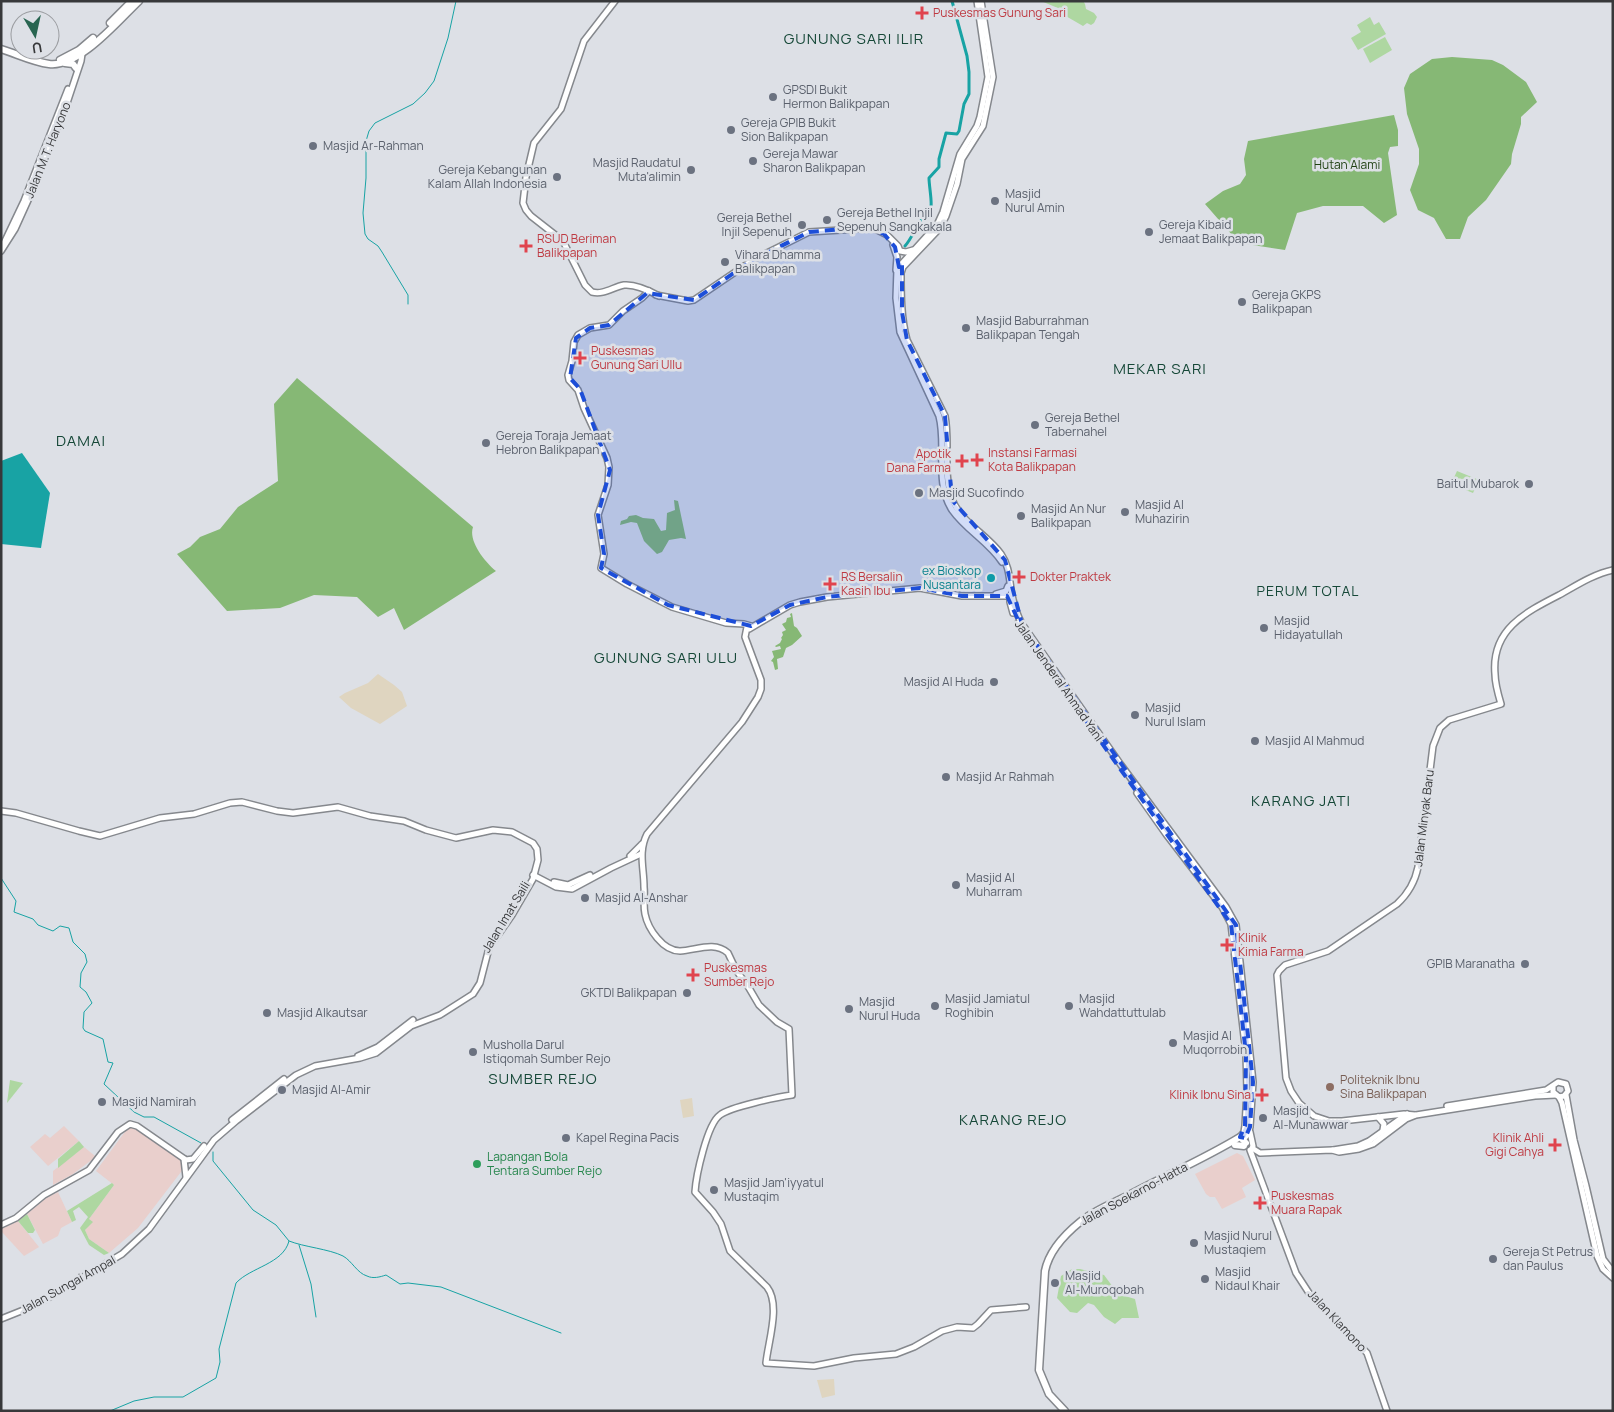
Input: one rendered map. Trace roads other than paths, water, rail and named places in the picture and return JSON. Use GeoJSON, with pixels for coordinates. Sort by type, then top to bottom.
{"type":"FeatureCollection","features":[{"type":"Feature","properties":{"kind":"highway"},"geometry":{"type":"LineString","coordinates":[[1,44],[48,60],[59,60],[78,54],[132,1]]}},
{"type":"Feature","properties":{"kind":"highway"},"geometry":{"type":"LineString","coordinates":[[65,63],[139,1]]}},
{"type":"Feature","properties":{"kind":"highway"},"geometry":{"type":"LineString","coordinates":[[1,49],[43,63],[73,64],[76,68]]}},
{"type":"Feature","properties":{"kind":"highway","name":"Jalan Soekarno-Hatta"},"geometry":{"type":"LineString","coordinates":[[1068,1411],[1058,1403],[1050,1391],[1042,1371],[1041,1362],[1048,1271],[1054,1256],[1064,1242],[1083,1224],[1235,1145],[1247,1144]]}},
{"type":"Feature","properties":{"kind":"highway","name":"Jalan Soekarno-Hatta"},"geometry":{"type":"LineString","coordinates":[[1065,1411],[1049,1394],[1039,1370],[1045,1272],[1057,1245],[1082,1220],[1247,1144]]}},
{"type":"Feature","properties":{"kind":"main road"},"geometry":{"type":"LineString","coordinates":[[615,1],[584,41],[561,110],[534,143],[526,177],[523,203],[531,216],[554,232],[563,241],[588,290],[599,293],[622,286],[659,296],[688,301],[694,300],[753,260],[809,232],[873,228],[884,234],[895,246],[902,259]]}},
{"type":"Feature","properties":{"kind":"main road"},"geometry":{"type":"LineString","coordinates":[[947,205],[960,154],[977,126],[980,117],[987,82],[988,70],[977,1]]}},
{"type":"Feature","properties":{"kind":"main road"},"geometry":{"type":"LineString","coordinates":[[902,259],[913,253],[937,225],[947,205],[962,159],[982,126],[992,77],[981,1]]}},
{"type":"Feature","properties":{"kind":"main road","name":"Jalan M.T. Haryono"},"geometry":{"type":"LineString","coordinates":[[3,248],[27,193],[76,68],[78,54]]}},
{"type":"Feature","properties":{"kind":"main road","name":"Jalan M.T. Haryono"},"geometry":{"type":"LineString","coordinates":[[3,248],[15,229],[29,198],[64,112],[81,61],[78,54]]}},
{"type":"Feature","properties":{"kind":"main road"},"geometry":{"type":"LineString","coordinates":[[902,259],[906,252],[913,253]]}},
{"type":"Feature","properties":{"kind":"main road"},"geometry":{"type":"LineString","coordinates":[[902,259],[913,253]]}},
{"type":"Feature","properties":{"kind":"main road","name":"Jalan Jenderal Ahmad Yani"},"geometry":{"type":"LineString","coordinates":[[902,259],[896,273],[897,311],[900,332],[940,416],[943,477],[947,498],[952,509],[1002,562],[1007,574],[1012,610],[1026,637],[1166,834],[1222,907],[1231,924],[1246,1054],[1247,1091],[1244,1132],[1247,1144]]}},
{"type":"Feature","properties":{"kind":"main road","name":"Jalan Jenderal Ahmad Yani"},"geometry":{"type":"LineString","coordinates":[[902,259],[902,306],[905,331],[907,340],[945,416],[947,427],[947,475],[950,495],[957,508],[970,524],[997,550],[1008,567],[1014,603],[1022,624],[1121,765],[1226,907],[1236,925],[1253,1082],[1250,1131],[1247,1144]]}},
{"type":"Feature","properties":{"kind":"main road"},"geometry":{"type":"LineString","coordinates":[[646,291],[639,301],[634,302],[623,311],[610,325],[590,328],[578,335],[574,342],[569,370],[571,380],[581,391],[586,411],[607,458],[610,470],[608,485],[598,515],[604,554],[600,568],[672,607],[749,627],[786,607],[800,602],[863,593],[920,588],[962,596],[1010,596]]}},
{"type":"Feature","properties":{"kind":"main road","name":"Jalan Minyak Baru"},"geometry":{"type":"LineString","coordinates":[[1413,1113],[1335,1121],[1322,1119],[1311,1114],[1295,1097],[1288,1085],[1276,981],[1278,972],[1287,965],[1328,951],[1398,904],[1407,894],[1414,883],[1418,867],[1433,746],[1437,733],[1444,724],[1454,718],[1501,704],[1495,663],[1499,644],[1506,631],[1519,618],[1541,604],[1600,574],[1613,570]]}},
{"type":"Feature","properties":{"kind":"main road"},"geometry":{"type":"LineString","coordinates":[[642,864],[630,857],[637,850],[651,827],[742,722],[756,702],[761,689],[761,680],[746,639],[749,627],[787,604],[802,599],[920,585],[962,593],[1000,594],[1006,591],[1008,586]]}},
{"type":"Feature","properties":{"kind":"main road"},"geometry":{"type":"LineString","coordinates":[[1,811],[16,813],[79,832],[100,836],[160,818],[194,814],[230,803],[242,802],[293,813],[338,806],[370,816],[404,821],[426,830],[456,838],[493,830],[512,832],[533,843],[537,853],[535,875]]}},
{"type":"Feature","properties":{"kind":"main road"},"geometry":{"type":"LineString","coordinates":[[644,839],[641,853],[644,912],[647,922],[658,938],[673,950],[714,947],[725,951],[730,956],[736,970],[759,1005],[777,1022],[789,1029],[792,1095],[767,1100],[720,1114],[702,1155],[695,1192],[721,1224],[730,1251],[771,1294],[773,1312],[766,1363],[814,1366],[854,1358],[896,1354],[914,1347],[942,1331],[957,1328],[973,1328],[991,1310],[1026,1307]]}},
{"type":"Feature","properties":{"kind":"main road","name":"Jalan Imat Saili"},"geometry":{"type":"LineString","coordinates":[[241,1115],[304,1070],[324,1064],[372,1055],[385,1047],[410,1026],[425,1018],[447,1011],[476,991],[480,983],[489,948],[512,915],[535,875],[560,888],[572,889],[630,857],[641,853]]}},
{"type":"Feature","properties":{"kind":"main road"},"geometry":{"type":"LineString","coordinates":[[1361,1118],[1368,1115],[1396,1111],[1413,1113],[1456,1106],[1546,1090],[1553,1087],[1557,1082],[1564,1082],[1568,1088],[1566,1095],[1574,1140],[1586,1186],[1600,1264],[1613,1278]]}},
{"type":"Feature","properties":{"kind":"main road"},"geometry":{"type":"LineString","coordinates":[[1553,1087],[1553,1092],[1562,1103],[1566,1117],[1595,1238],[1603,1259],[1613,1272]]}},
{"type":"Feature","properties":{"kind":"main road"},"geometry":{"type":"LineString","coordinates":[[1456,1106],[1535,1096],[1566,1095]]}},
{"type":"Feature","properties":{"kind":"main road"},"geometry":{"type":"LineString","coordinates":[[1250,1131],[1247,1144],[1260,1153],[1332,1150],[1358,1146],[1369,1141],[1383,1130],[1413,1113]]}},
{"type":"Feature","properties":{"kind":"main road"},"geometry":{"type":"LineString","coordinates":[[1332,1150],[1339,1152],[1370,1145],[1413,1113]]}},
{"type":"Feature","properties":{"kind":"main road","name":"Jalan Sungai Ampal"},"geometry":{"type":"LineString","coordinates":[[1,1319],[36,1305],[122,1254],[149,1228],[205,1147],[241,1115]]}},
{"type":"Feature","properties":{"kind":"main road"},"geometry":{"type":"LineString","coordinates":[[1378,1117],[1384,1124],[1383,1130]]}},
{"type":"Feature","properties":{"kind":"main road"},"geometry":{"type":"LineString","coordinates":[[1,1225],[16,1218],[44,1194],[89,1170],[118,1132],[130,1124],[137,1126],[186,1160],[193,1159],[205,1147]]}},
{"type":"Feature","properties":{"kind":"main road","name":"Jalan Klamono"},"geometry":{"type":"LineString","coordinates":[[1247,1144],[1296,1273],[1309,1292],[1367,1353],[1387,1411]]}},
{"type":"Feature","properties":{"kind":"main road"},"geometry":{"type":"LineString","coordinates":[[186,1160],[186,1177]]}},
{"type":"Feature","properties":{"kind":"water"},"geometry":{"type":"Polygon","coordinates":[[[22,453],[50,493],[41,548],[1,544],[1,461],[22,453]]]}},
{"type":"Feature","properties":{"kind":"waterway"},"geometry":{"type":"LineString","coordinates":[[408,304],[408,295],[382,252],[365,234],[363,213],[366,178],[366,141],[369,131],[375,123],[413,104],[434,81],[448,38],[456,1]]}},
{"type":"Feature","properties":{"kind":"waterway"},"geometry":{"type":"LineString","coordinates":[[905,246],[929,211],[931,206],[929,178],[939,167],[939,159],[946,133],[957,134],[959,131],[964,104],[969,94],[967,56],[952,1]]}},
{"type":"Feature","properties":{"kind":"waterway"},"geometry":{"type":"LineString","coordinates":[[1,878],[16,901],[14,912],[33,919],[38,925],[53,931],[60,926],[69,928],[73,942],[85,954],[87,962],[81,973],[80,987],[86,992],[92,1003],[84,1012],[83,1028],[85,1031],[103,1039],[108,1062],[113,1063],[104,1084],[134,1112],[144,1117],[154,1117],[201,1143]]}},
{"type":"Feature","properties":{"kind":"waterway"},"geometry":{"type":"LineString","coordinates":[[110,1411],[134,1401],[154,1397],[183,1397],[216,1378],[220,1362],[219,1349],[236,1283],[274,1260],[286,1249],[289,1241],[276,1225],[253,1210],[213,1161],[213,1152]]}},
{"type":"Feature","properties":{"kind":"waterway"},"geometry":{"type":"LineString","coordinates":[[289,1241],[343,1256],[360,1272],[369,1277],[386,1275],[400,1284],[408,1283],[441,1287],[561,1333]]}},
{"type":"Feature","properties":{"kind":"waterway"},"geometry":{"type":"LineString","coordinates":[[299,1245],[311,1284],[316,1317]]}},
{"type":"Feature","properties":{"kind":"place","name":"Puskesmas Gunung Sari"},"geometry":{"type":"Point","coordinates":[922,13]}},
{"type":"Feature","properties":{"kind":"place","name":"GPSDI Bukit Hermon Balikpapan"},"geometry":{"type":"Point","coordinates":[773,97]}},
{"type":"Feature","properties":{"kind":"place","name":"Gereja GPIB Bukit Sion Balikpapan"},"geometry":{"type":"Point","coordinates":[731,130]}},
{"type":"Feature","properties":{"kind":"place","name":"Masjid Ar-Rahman"},"geometry":{"type":"Point","coordinates":[313,146]}},
{"type":"Feature","properties":{"kind":"place","name":"Gereja Mawar Sharon Balikpapan"},"geometry":{"type":"Point","coordinates":[753,161]}},
{"type":"Feature","properties":{"kind":"place","name":"Masjid Raudatul Muta'alimin"},"geometry":{"type":"Point","coordinates":[691,170]}},
{"type":"Feature","properties":{"kind":"place","name":"Gereja Kebangunan Kalam Allah Indonesia"},"geometry":{"type":"Point","coordinates":[557,177]}},
{"type":"Feature","properties":{"kind":"place","name":"Masjid Nurul Amin"},"geometry":{"type":"Point","coordinates":[995,201]}},
{"type":"Feature","properties":{"kind":"place","name":"Gereja Bethel Injil Sepenuh Sangkakala"},"geometry":{"type":"Point","coordinates":[827,220]}},
{"type":"Feature","properties":{"kind":"place","name":"Gereja Bethel Injil Sepenuh"},"geometry":{"type":"Point","coordinates":[802,225]}},
{"type":"Feature","properties":{"kind":"place","name":"Gereja Kibaid Jemaat Balikpapan"},"geometry":{"type":"Point","coordinates":[1149,232]}},
{"type":"Feature","properties":{"kind":"place","name":"RSUD Beriman Balikpapan"},"geometry":{"type":"Point","coordinates":[526,246]}},
{"type":"Feature","properties":{"kind":"place","name":"Vihara Dhamma Balikpapan"},"geometry":{"type":"Point","coordinates":[725,262]}},
{"type":"Feature","properties":{"kind":"place","name":"Gereja GKPS Balikpapan"},"geometry":{"type":"Point","coordinates":[1242,302]}},
{"type":"Feature","properties":{"kind":"place","name":"Masjid Baburrahman Balikpapan Tengah"},"geometry":{"type":"Point","coordinates":[966,328]}},
{"type":"Feature","properties":{"kind":"place","name":"Puskesmas Gunung Sari Ullu"},"geometry":{"type":"Point","coordinates":[580,358]}},
{"type":"Feature","properties":{"kind":"place","name":"Gereja Bethel Tabernahel"},"geometry":{"type":"Point","coordinates":[1035,425]}},
{"type":"Feature","properties":{"kind":"place","name":"Gereja Toraja Jemaat Hebron Balikpapan"},"geometry":{"type":"Point","coordinates":[486,443]}},
{"type":"Feature","properties":{"kind":"place","name":"Instansi Farmasi Kota Balikpapan"},"geometry":{"type":"Point","coordinates":[977,460]}},
{"type":"Feature","properties":{"kind":"place","name":"Apotik Dana Farma"},"geometry":{"type":"Point","coordinates":[962,461]}},
{"type":"Feature","properties":{"kind":"place","name":"Baitul Mubarok"},"geometry":{"type":"Point","coordinates":[1529,484]}},
{"type":"Feature","properties":{"kind":"place","name":"Masjid Sucofindo"},"geometry":{"type":"Point","coordinates":[919,493]}},
{"type":"Feature","properties":{"kind":"place","name":"Masjid Al Muhazirin"},"geometry":{"type":"Point","coordinates":[1125,512]}},
{"type":"Feature","properties":{"kind":"place","name":"Masjid An Nur Balikpapan"},"geometry":{"type":"Point","coordinates":[1021,516]}},
{"type":"Feature","properties":{"kind":"place","name":"Dokter Praktek"},"geometry":{"type":"Point","coordinates":[1019,577]}},
{"type":"Feature","properties":{"kind":"place","name":"ex Bioskop Nusantara"},"geometry":{"type":"Point","coordinates":[991,578]}},
{"type":"Feature","properties":{"kind":"place","name":"RS Bersalin Kasih Ibu"},"geometry":{"type":"Point","coordinates":[830,584]}},
{"type":"Feature","properties":{"kind":"place","name":"Masjid Hidayatullah"},"geometry":{"type":"Point","coordinates":[1264,628]}},
{"type":"Feature","properties":{"kind":"place","name":"Masjid Al Huda"},"geometry":{"type":"Point","coordinates":[994,682]}},
{"type":"Feature","properties":{"kind":"place","name":"Masjid Nurul Islam"},"geometry":{"type":"Point","coordinates":[1135,715]}},
{"type":"Feature","properties":{"kind":"place","name":"Masjid Al Mahmud"},"geometry":{"type":"Point","coordinates":[1255,741]}},
{"type":"Feature","properties":{"kind":"place","name":"Masjid Ar Rahmah"},"geometry":{"type":"Point","coordinates":[946,777]}},
{"type":"Feature","properties":{"kind":"place","name":"Masjid Al Muharram"},"geometry":{"type":"Point","coordinates":[956,885]}},
{"type":"Feature","properties":{"kind":"place","name":"Masjid Al-Anshar"},"geometry":{"type":"Point","coordinates":[585,898]}},
{"type":"Feature","properties":{"kind":"place","name":"Klinik Kimia Farma"},"geometry":{"type":"Point","coordinates":[1227,945]}},
{"type":"Feature","properties":{"kind":"place","name":"GPIB Maranatha"},"geometry":{"type":"Point","coordinates":[1525,964]}},
{"type":"Feature","properties":{"kind":"place","name":"Puskesmas Sumber Rejo"},"geometry":{"type":"Point","coordinates":[693,975]}},
{"type":"Feature","properties":{"kind":"place","name":"GKTDI Balikpapan"},"geometry":{"type":"Point","coordinates":[687,993]}},
{"type":"Feature","properties":{"kind":"place","name":"Masjid Jamiatul Roghibin"},"geometry":{"type":"Point","coordinates":[935,1006]}},
{"type":"Feature","properties":{"kind":"place","name":"Masjid Wahdattuttulab"},"geometry":{"type":"Point","coordinates":[1069,1006]}},
{"type":"Feature","properties":{"kind":"place","name":"Masjid Nurul Huda"},"geometry":{"type":"Point","coordinates":[849,1009]}},
{"type":"Feature","properties":{"kind":"place","name":"Masjid Alkautsar"},"geometry":{"type":"Point","coordinates":[267,1013]}},
{"type":"Feature","properties":{"kind":"place","name":"Masjid Al Muqorrobin"},"geometry":{"type":"Point","coordinates":[1173,1043]}},
{"type":"Feature","properties":{"kind":"place","name":"Musholla Darul Istiqomah Sumber Rejo"},"geometry":{"type":"Point","coordinates":[473,1052]}},
{"type":"Feature","properties":{"kind":"place","name":"Politeknik Ibnu Sina Balikpapan"},"geometry":{"type":"Point","coordinates":[1330,1087]}},
{"type":"Feature","properties":{"kind":"place","name":"Masjid Al-Amir"},"geometry":{"type":"Point","coordinates":[282,1090]}},
{"type":"Feature","properties":{"kind":"place","name":"Klinik Ibnu Sina"},"geometry":{"type":"Point","coordinates":[1262,1095]}},
{"type":"Feature","properties":{"kind":"place","name":"Masjid Namirah"},"geometry":{"type":"Point","coordinates":[102,1102]}},
{"type":"Feature","properties":{"kind":"place","name":"Masjid Al-Munawwar"},"geometry":{"type":"Point","coordinates":[1263,1118]}},
{"type":"Feature","properties":{"kind":"place","name":"Kapel Regina Pacis"},"geometry":{"type":"Point","coordinates":[566,1138]}},
{"type":"Feature","properties":{"kind":"place","name":"Klinik Ahli Gigi Cahya"},"geometry":{"type":"Point","coordinates":[1555,1145]}},
{"type":"Feature","properties":{"kind":"place","name":"Lapangan Bola Tentara Sumber Rejo"},"geometry":{"type":"Point","coordinates":[477,1164]}},
{"type":"Feature","properties":{"kind":"place","name":"Masjid Jam'iyyatul Mustaqim"},"geometry":{"type":"Point","coordinates":[714,1190]}},
{"type":"Feature","properties":{"kind":"place","name":"Puskesmas Muara Rapak"},"geometry":{"type":"Point","coordinates":[1260,1203]}},
{"type":"Feature","properties":{"kind":"place","name":"Masjid Nurul Mustaqiem"},"geometry":{"type":"Point","coordinates":[1194,1243]}},
{"type":"Feature","properties":{"kind":"place","name":"Gereja St Petrus dan Paulus"},"geometry":{"type":"Point","coordinates":[1493,1259]}},
{"type":"Feature","properties":{"kind":"place","name":"Masjid Nidaul Khair"},"geometry":{"type":"Point","coordinates":[1205,1279]}},
{"type":"Feature","properties":{"kind":"place","name":"Masjid Al-Muroqobah"},"geometry":{"type":"Point","coordinates":[1055,1283]}},
{"type":"Feature","properties":{"kind":"district","name":"GUNUNG SARI ILIR"},"geometry":{"type":"Point","coordinates":[854,39]}},
{"type":"Feature","properties":{"kind":"district","name":"MEKAR SARI"},"geometry":{"type":"Point","coordinates":[1160,369]}},
{"type":"Feature","properties":{"kind":"district","name":"DAMAI"},"geometry":{"type":"Point","coordinates":[81,441]}},
{"type":"Feature","properties":{"kind":"district","name":"PERUM TOTAL"},"geometry":{"type":"Point","coordinates":[1308,591]}},
{"type":"Feature","properties":{"kind":"district","name":"GUNUNG SARI ULU"},"geometry":{"type":"Point","coordinates":[666,658]}},
{"type":"Feature","properties":{"kind":"district","name":"KARANG JATI"},"geometry":{"type":"Point","coordinates":[1301,801]}},
{"type":"Feature","properties":{"kind":"district","name":"SUMBER REJO"},"geometry":{"type":"Point","coordinates":[543,1079]}},
{"type":"Feature","properties":{"kind":"district","name":"KARANG REJO"},"geometry":{"type":"Point","coordinates":[1013,1120]}},
{"type":"Feature","properties":{"kind":"park label","name":"Hutan Alami"},"geometry":{"type":"Point","coordinates":[1347,165]}}]}
